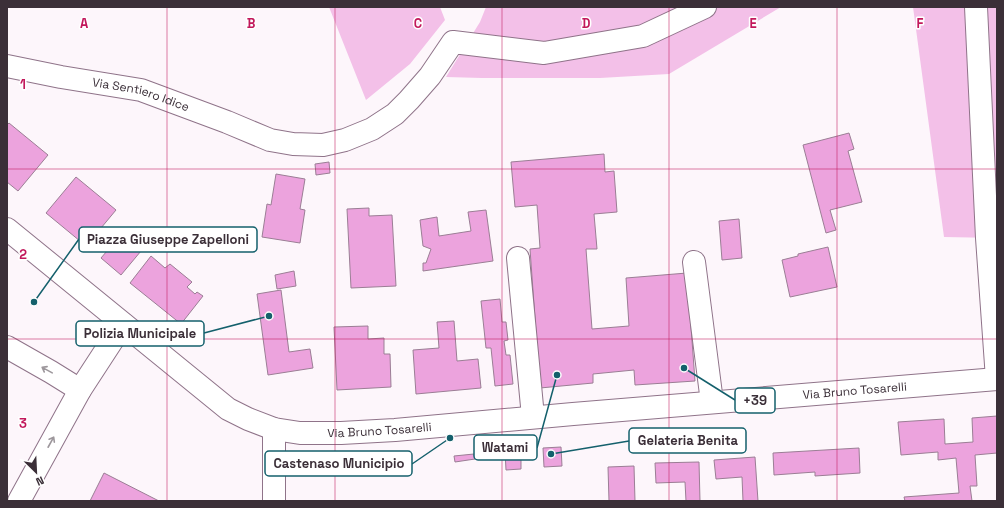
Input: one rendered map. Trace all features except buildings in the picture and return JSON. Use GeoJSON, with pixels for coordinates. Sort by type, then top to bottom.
{"type":"FeatureCollection","features":[{"type":"Feature","properties":{"kind":"street","name":"Via Sentiero Idice"},"geometry":{"type":"LineString","coordinates":[[7,66],[61,77],[141,90],[227,122],[270,140],[293,144],[322,145],[345,140],[372,129],[395,114],[430,76],[453,42],[544,53],[643,36],[705,7]]}},
{"type":"Feature","properties":{"kind":"street"},"geometry":{"type":"LineString","coordinates":[[976,7],[987,238],[997,379]]}},
{"type":"Feature","properties":{"kind":"street","name":"Via Bruno Tosarelli"},"geometry":{"type":"LineString","coordinates":[[7,229],[228,409],[274,429],[300,433],[341,433],[401,429],[997,379]]}},
{"type":"Feature","properties":{"kind":"street"},"geometry":{"type":"LineString","coordinates":[[518,258],[533,417]]}},
{"type":"Feature","properties":{"kind":"street"},"geometry":{"type":"LineString","coordinates":[[694,262],[712,402]]}},
{"type":"Feature","properties":{"kind":"street"},"geometry":{"type":"LineString","coordinates":[[19,501],[80,390],[123,324]]}},
{"type":"Feature","properties":{"kind":"street"},"geometry":{"type":"LineString","coordinates":[[7,348],[80,390]]}},
{"type":"Feature","properties":{"kind":"street"},"geometry":{"type":"LineString","coordinates":[[274,429],[274,501]]}},
{"type":"Feature","properties":{"kind":"shaded area"},"geometry":{"type":"Polygon","coordinates":[[[329,7],[440,7],[445,20],[410,64],[366,100],[329,7]]]}},
{"type":"Feature","properties":{"kind":"shaded area"},"geometry":{"type":"Polygon","coordinates":[[[486,7],[781,7],[669,74],[600,78],[446,77],[480,22],[486,7]]]}},
{"type":"Feature","properties":{"kind":"shaded area"},"geometry":{"type":"Polygon","coordinates":[[[913,7],[997,7],[997,238],[944,237],[913,7]]]}},
{"type":"Feature","properties":{"kind":"place","name":"Piazza Giuseppe Zapelloni"},"geometry":{"type":"Point","coordinates":[34,302]}},
{"type":"Feature","properties":{"kind":"place","name":"Polizia Municipale"},"geometry":{"type":"Point","coordinates":[269,316]}},
{"type":"Feature","properties":{"kind":"place","name":"+39"},"geometry":{"type":"Point","coordinates":[684,368]}},
{"type":"Feature","properties":{"kind":"place","name":"Watami"},"geometry":{"type":"Point","coordinates":[557,375]}},
{"type":"Feature","properties":{"kind":"place","name":"Castenaso Municipio"},"geometry":{"type":"Point","coordinates":[450,438]}},
{"type":"Feature","properties":{"kind":"place","name":"Gelateria Benita"},"geometry":{"type":"Point","coordinates":[551,454]}}]}
